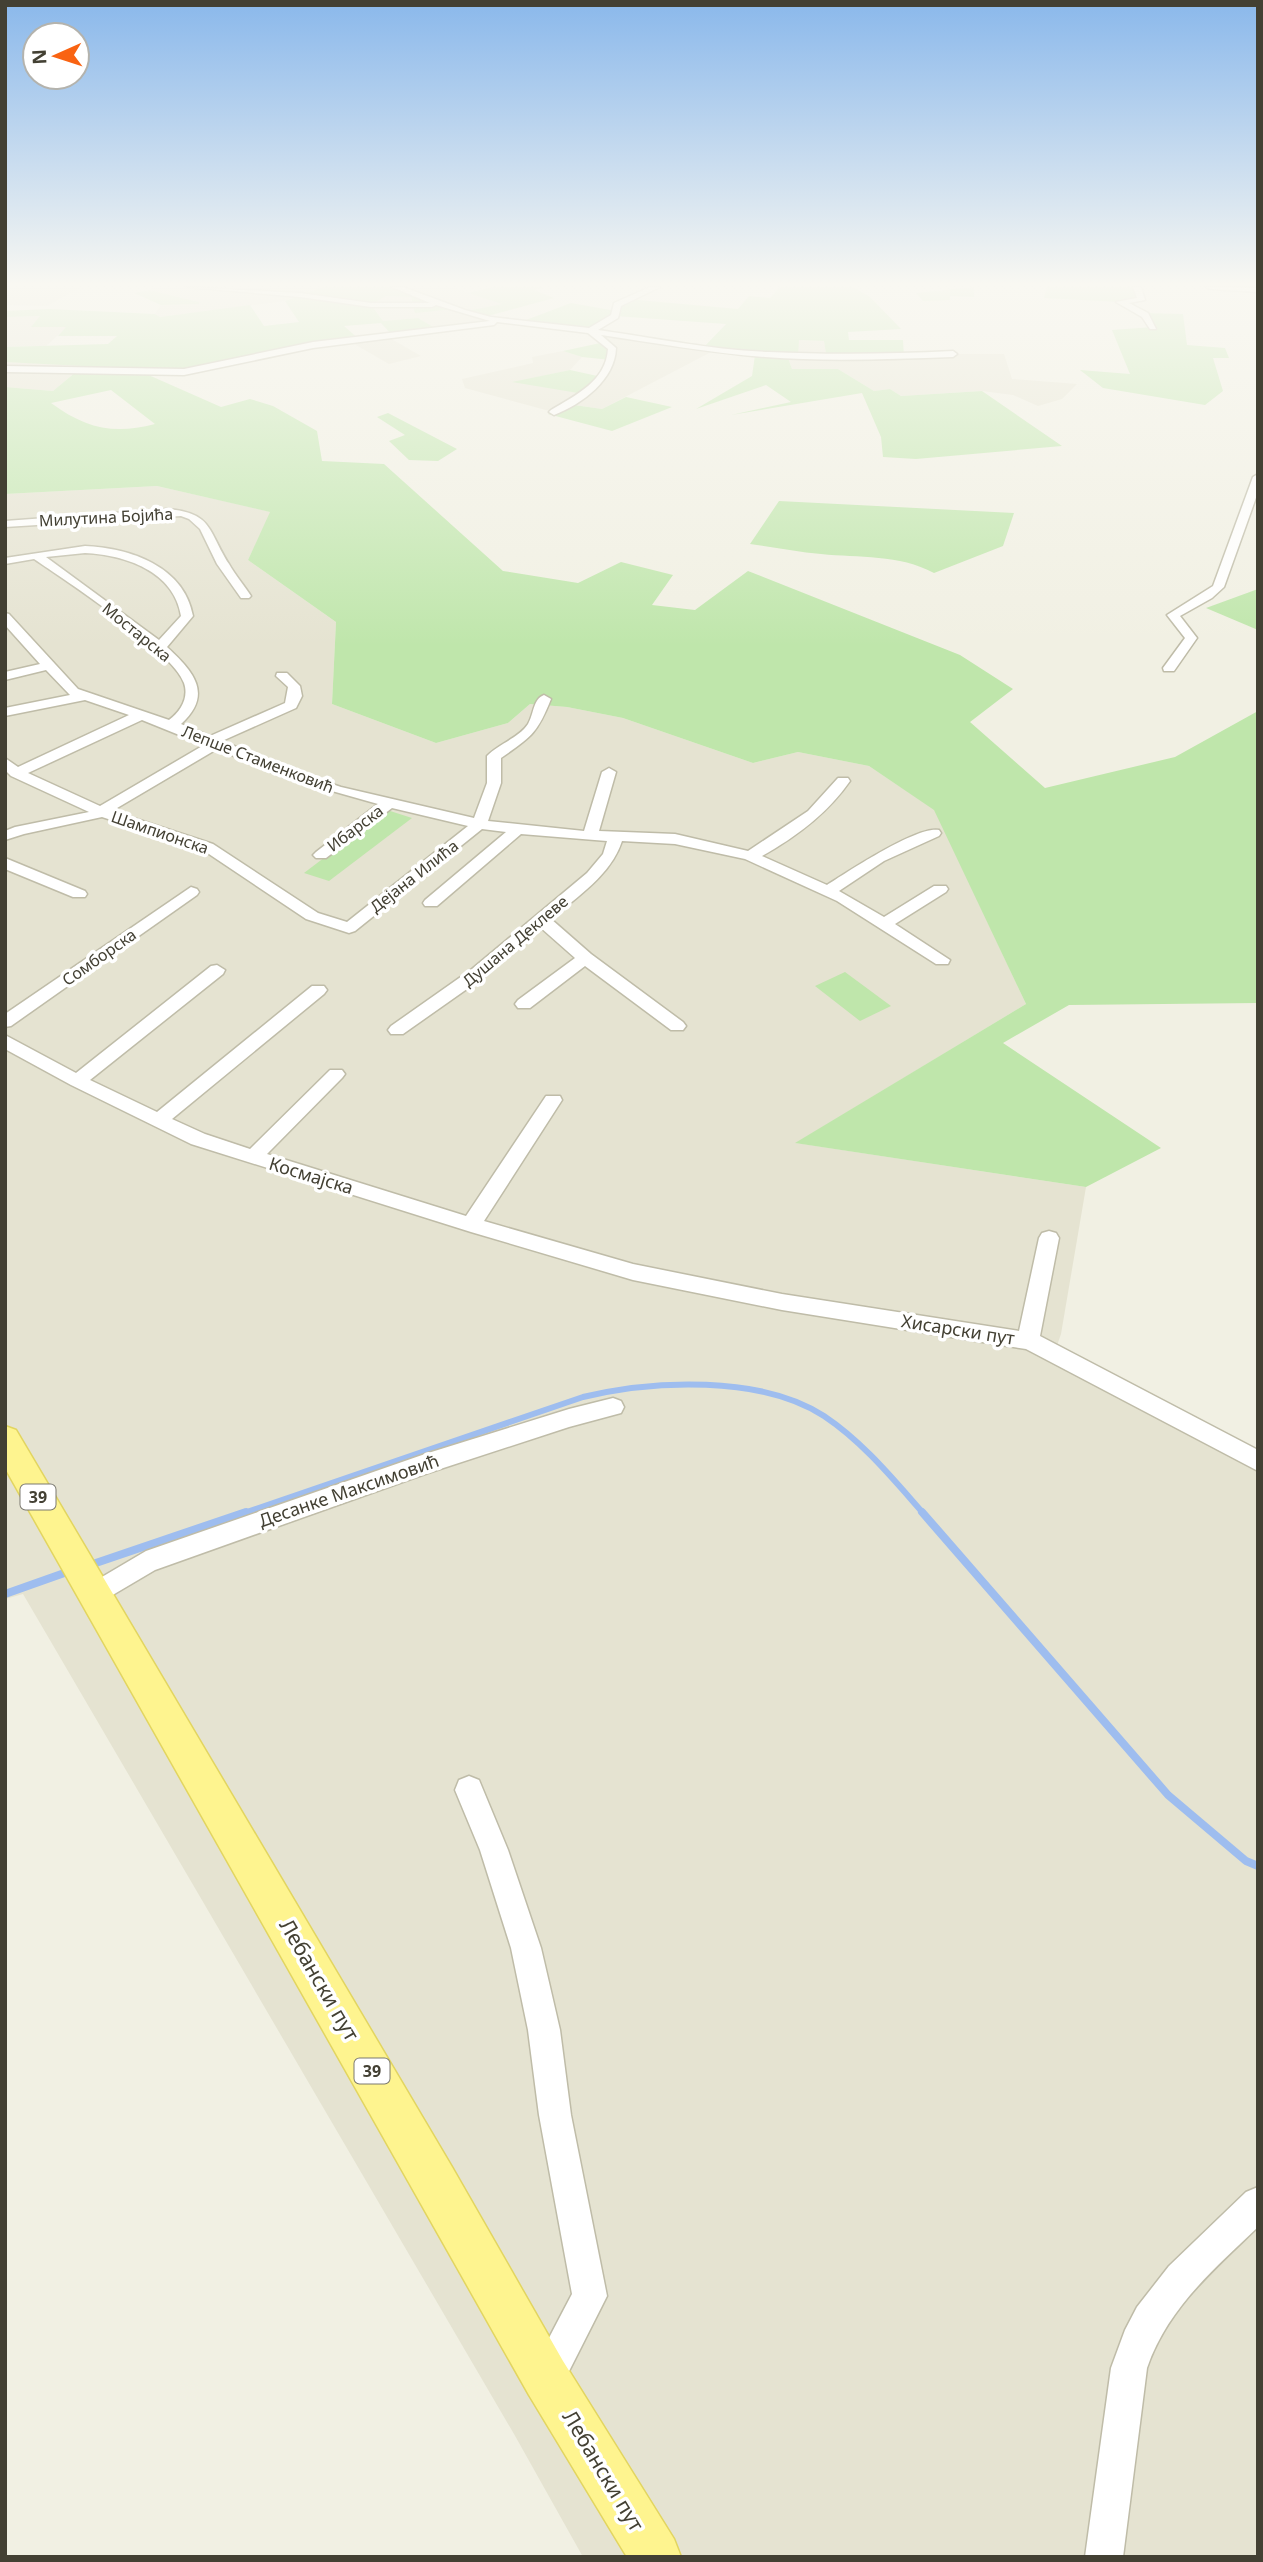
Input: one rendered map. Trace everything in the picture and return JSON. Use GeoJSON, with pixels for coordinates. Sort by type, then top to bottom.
{"type":"FeatureCollection","features":[{"type":"Feature","properties":{"kind":"main road","name":"Лебански пут"},"geometry":{"type":"LineString","coordinates":[[5,1439],[547,2378],[656,2557]]}},
{"type":"Feature","properties":{"kind":"street"},"geometry":{"type":"LineString","coordinates":[[554,412],[563,407]]}},
{"type":"Feature","properties":{"kind":"street"},"geometry":{"type":"LineString","coordinates":[[1169,668],[1191,638],[1173,615],[1180,608],[1214,593],[1218,587],[1258,477]]}},
{"type":"Feature","properties":{"kind":"street","name":"Милутина Бојића"},"geometry":{"type":"LineString","coordinates":[[5,524],[168,512],[191,516],[200,520],[208,529],[223,565],[246,596]]}},
{"type":"Feature","properties":{"kind":"street"},"geometry":{"type":"LineString","coordinates":[[5,561],[67,549],[118,551],[134,556],[172,582],[184,596],[187,616],[160,647]]}},
{"type":"Feature","properties":{"kind":"street","name":"Мостарска"},"geometry":{"type":"LineString","coordinates":[[37,556],[160,647],[188,677],[191,695],[185,714],[171,725]]}},
{"type":"Feature","properties":{"kind":"street","name":"Лепше Стаменковић"},"geometry":{"type":"LineString","coordinates":[[5,617],[73,692],[171,725],[291,775],[337,790],[479,824],[590,836],[675,839],[750,856],[828,891],[942,960]]}},
{"type":"Feature","properties":{"kind":"street"},"geometry":{"type":"LineString","coordinates":[[5,676],[50,665]]}},
{"type":"Feature","properties":{"kind":"street"},"geometry":{"type":"LineString","coordinates":[[5,836],[20,830],[81,819],[101,812],[212,743],[291,705],[295,696],[294,686],[282,676]]}},
{"type":"Feature","properties":{"kind":"street","name":"Лепше Стаменковић"},"geometry":{"type":"LineString","coordinates":[[5,712],[83,697]]}},
{"type":"Feature","properties":{"kind":"street"},"geometry":{"type":"LineString","coordinates":[[479,824],[494,783],[494,756],[526,734],[534,725],[544,699]]}},
{"type":"Feature","properties":{"kind":"street"},"geometry":{"type":"LineString","coordinates":[[11,768],[139,716]]}},
{"type":"Feature","properties":{"kind":"street","name":"Шампионска"},"geometry":{"type":"LineString","coordinates":[[11,768],[101,812],[208,847],[312,916],[349,928]]}},
{"type":"Feature","properties":{"kind":"street"},"geometry":{"type":"LineString","coordinates":[[590,836],[609,772]]}},
{"type":"Feature","properties":{"kind":"street"},"geometry":{"type":"LineString","coordinates":[[750,856],[798,825],[836,791],[843,781]]}},
{"type":"Feature","properties":{"kind":"street","name":"Ибарска"},"geometry":{"type":"LineString","coordinates":[[321,855],[390,802]]}},
{"type":"Feature","properties":{"kind":"street","name":"Дејана Илића"},"geometry":{"type":"LineString","coordinates":[[349,928],[479,824]]}},
{"type":"Feature","properties":{"kind":"street"},"geometry":{"type":"LineString","coordinates":[[430,903],[517,830]]}},
{"type":"Feature","properties":{"kind":"street"},"geometry":{"type":"LineString","coordinates":[[828,891],[879,858],[934,833]]}},
{"type":"Feature","properties":{"kind":"street","name":"Душана Деклеве"},"geometry":{"type":"LineString","coordinates":[[397,1030],[478,973],[592,876],[610,855],[616,836]]}},
{"type":"Feature","properties":{"kind":"street"},"geometry":{"type":"LineString","coordinates":[[5,863],[79,894]]}},
{"type":"Feature","properties":{"kind":"street"},"geometry":{"type":"LineString","coordinates":[[883,924],[940,889]]}},
{"type":"Feature","properties":{"kind":"street","name":"Сомборска"},"geometry":{"type":"LineString","coordinates":[[5,1022],[191,892]]}},
{"type":"Feature","properties":{"kind":"street"},"geometry":{"type":"LineString","coordinates":[[540,918],[585,958],[677,1026]]}},
{"type":"Feature","properties":{"kind":"street"},"geometry":{"type":"LineString","coordinates":[[524,1004],[585,958]]}},
{"type":"Feature","properties":{"kind":"street"},"geometry":{"type":"LineString","coordinates":[[77,1081],[217,970]]}},
{"type":"Feature","properties":{"kind":"street"},"geometry":{"type":"LineString","coordinates":[[159,1120],[318,990]]}},
{"type":"Feature","properties":{"kind":"street","name":"Космајска"},"geometry":{"type":"LineString","coordinates":[[5,1041],[77,1081],[198,1139],[471,1225],[633,1272]]}},
{"type":"Feature","properties":{"kind":"street"},"geometry":{"type":"LineString","coordinates":[[252,1158],[336,1074]]}},
{"type":"Feature","properties":{"kind":"street"},"geometry":{"type":"LineString","coordinates":[[471,1225],[553,1100]]}},
{"type":"Feature","properties":{"kind":"street"},"geometry":{"type":"LineString","coordinates":[[1028,1341],[1049,1238]]}},
{"type":"Feature","properties":{"kind":"street","name":"Хисарски пут"},"geometry":{"type":"LineString","coordinates":[[633,1272],[782,1302],[1028,1341],[1258,1461]]}},
{"type":"Feature","properties":{"kind":"street","name":"Десанке Максимовић"},"geometry":{"type":"LineString","coordinates":[[84,1578],[146,1562],[425,1464],[569,1418],[613,1407]]}},
{"type":"Feature","properties":{"kind":"street"},"geometry":{"type":"LineString","coordinates":[[469,1790],[494,1850],[526,1948],[544,2030],[555,2115],[590,2296],[547,2378]]}},
{"type":"Feature","properties":{"kind":"street"},"geometry":{"type":"LineString","coordinates":[[1104,2557],[1129,2368],[1136,2342],[1146,2322],[1169,2291],[1258,2204]]}},
{"type":"Feature","properties":{"kind":"shaded area"},"geometry":{"type":"Polygon","coordinates":[[[533,407],[563,407],[553,412],[533,407]]]}},
{"type":"Feature","properties":{"kind":"shaded area"},"geometry":{"type":"Polygon","coordinates":[[[157,486],[271,512],[248,560],[336,622],[332,704],[436,743],[508,723],[530,704],[567,707],[623,718],[753,763],[798,752],[869,766],[935,810],[1026,1004],[796,1143],[1086,1187],[1061,1334],[1054,1354],[1258,1461],[1258,2557],[583,2557],[514,2434],[23,1594],[5,1599],[5,494],[157,486]]]}},
{"type":"Feature","properties":{"kind":"green space"},"geometry":{"type":"Polygon","coordinates":[[[5,407],[56,407],[88,424],[126,429],[155,424],[132,407],[274,407],[317,431],[322,461],[384,464],[503,571],[578,583],[621,562],[673,575],[652,605],[695,610],[748,571],[960,655],[1013,689],[970,722],[1045,788],[1175,757],[1258,711],[1258,1003],[1069,1005],[1003,1043],[1161,1148],[1086,1187],[795,1143],[1026,1004],[934,810],[869,766],[798,752],[753,763],[623,718],[567,707],[530,704],[508,723],[436,743],[332,704],[336,622],[248,560],[270,512],[157,486],[5,494],[5,407]]]}},
{"type":"Feature","properties":{"kind":"green space"},"geometry":{"type":"Polygon","coordinates":[[[562,407],[602,409],[607,407],[672,407],[612,431],[548,414],[562,407]]]}},
{"type":"Feature","properties":{"kind":"green space"},"geometry":{"type":"Polygon","coordinates":[[[770,407],[781,407],[731,415],[770,407]]]}},
{"type":"Feature","properties":{"kind":"green space"},"geometry":{"type":"Polygon","coordinates":[[[868,407],[1005,407],[1062,446],[916,459],[883,457],[881,437],[868,407]]]}},
{"type":"Feature","properties":{"kind":"green space"},"geometry":{"type":"Polygon","coordinates":[[[388,413],[457,449],[438,461],[409,460],[389,441],[405,435],[377,417],[388,413]]]}},
{"type":"Feature","properties":{"kind":"green space"},"geometry":{"type":"Polygon","coordinates":[[[779,501],[1014,513],[1003,546],[934,573],[893,560],[750,544],[779,501]]]}},
{"type":"Feature","properties":{"kind":"green space"},"geometry":{"type":"Polygon","coordinates":[[[1258,589],[1258,630],[1206,608],[1258,589]]]}},
{"type":"Feature","properties":{"kind":"green space"},"geometry":{"type":"Polygon","coordinates":[[[387,810],[412,818],[329,881],[304,873],[387,810]]]}},
{"type":"Feature","properties":{"kind":"green space"},"geometry":{"type":"Polygon","coordinates":[[[845,972],[891,1006],[860,1021],[815,986],[845,972]]]}},
{"type":"Feature","properties":{"kind":"waterway"},"geometry":{"type":"LineString","coordinates":[[241,1514],[583,1397],[611,1391],[673,1385],[739,1387],[770,1393],[824,1416],[852,1437],[924,1514]]}},
{"type":"Feature","properties":{"kind":"waterway"},"geometry":{"type":"LineString","coordinates":[[87,1566],[246,1512]]}},
{"type":"Feature","properties":{"kind":"waterway"},"geometry":{"type":"LineString","coordinates":[[922,1512],[1168,1795],[1246,1861],[1258,1866]]}},
{"type":"Feature","properties":{"kind":"waterway"},"geometry":{"type":"LineString","coordinates":[[5,1594],[70,1571]]}}]}
